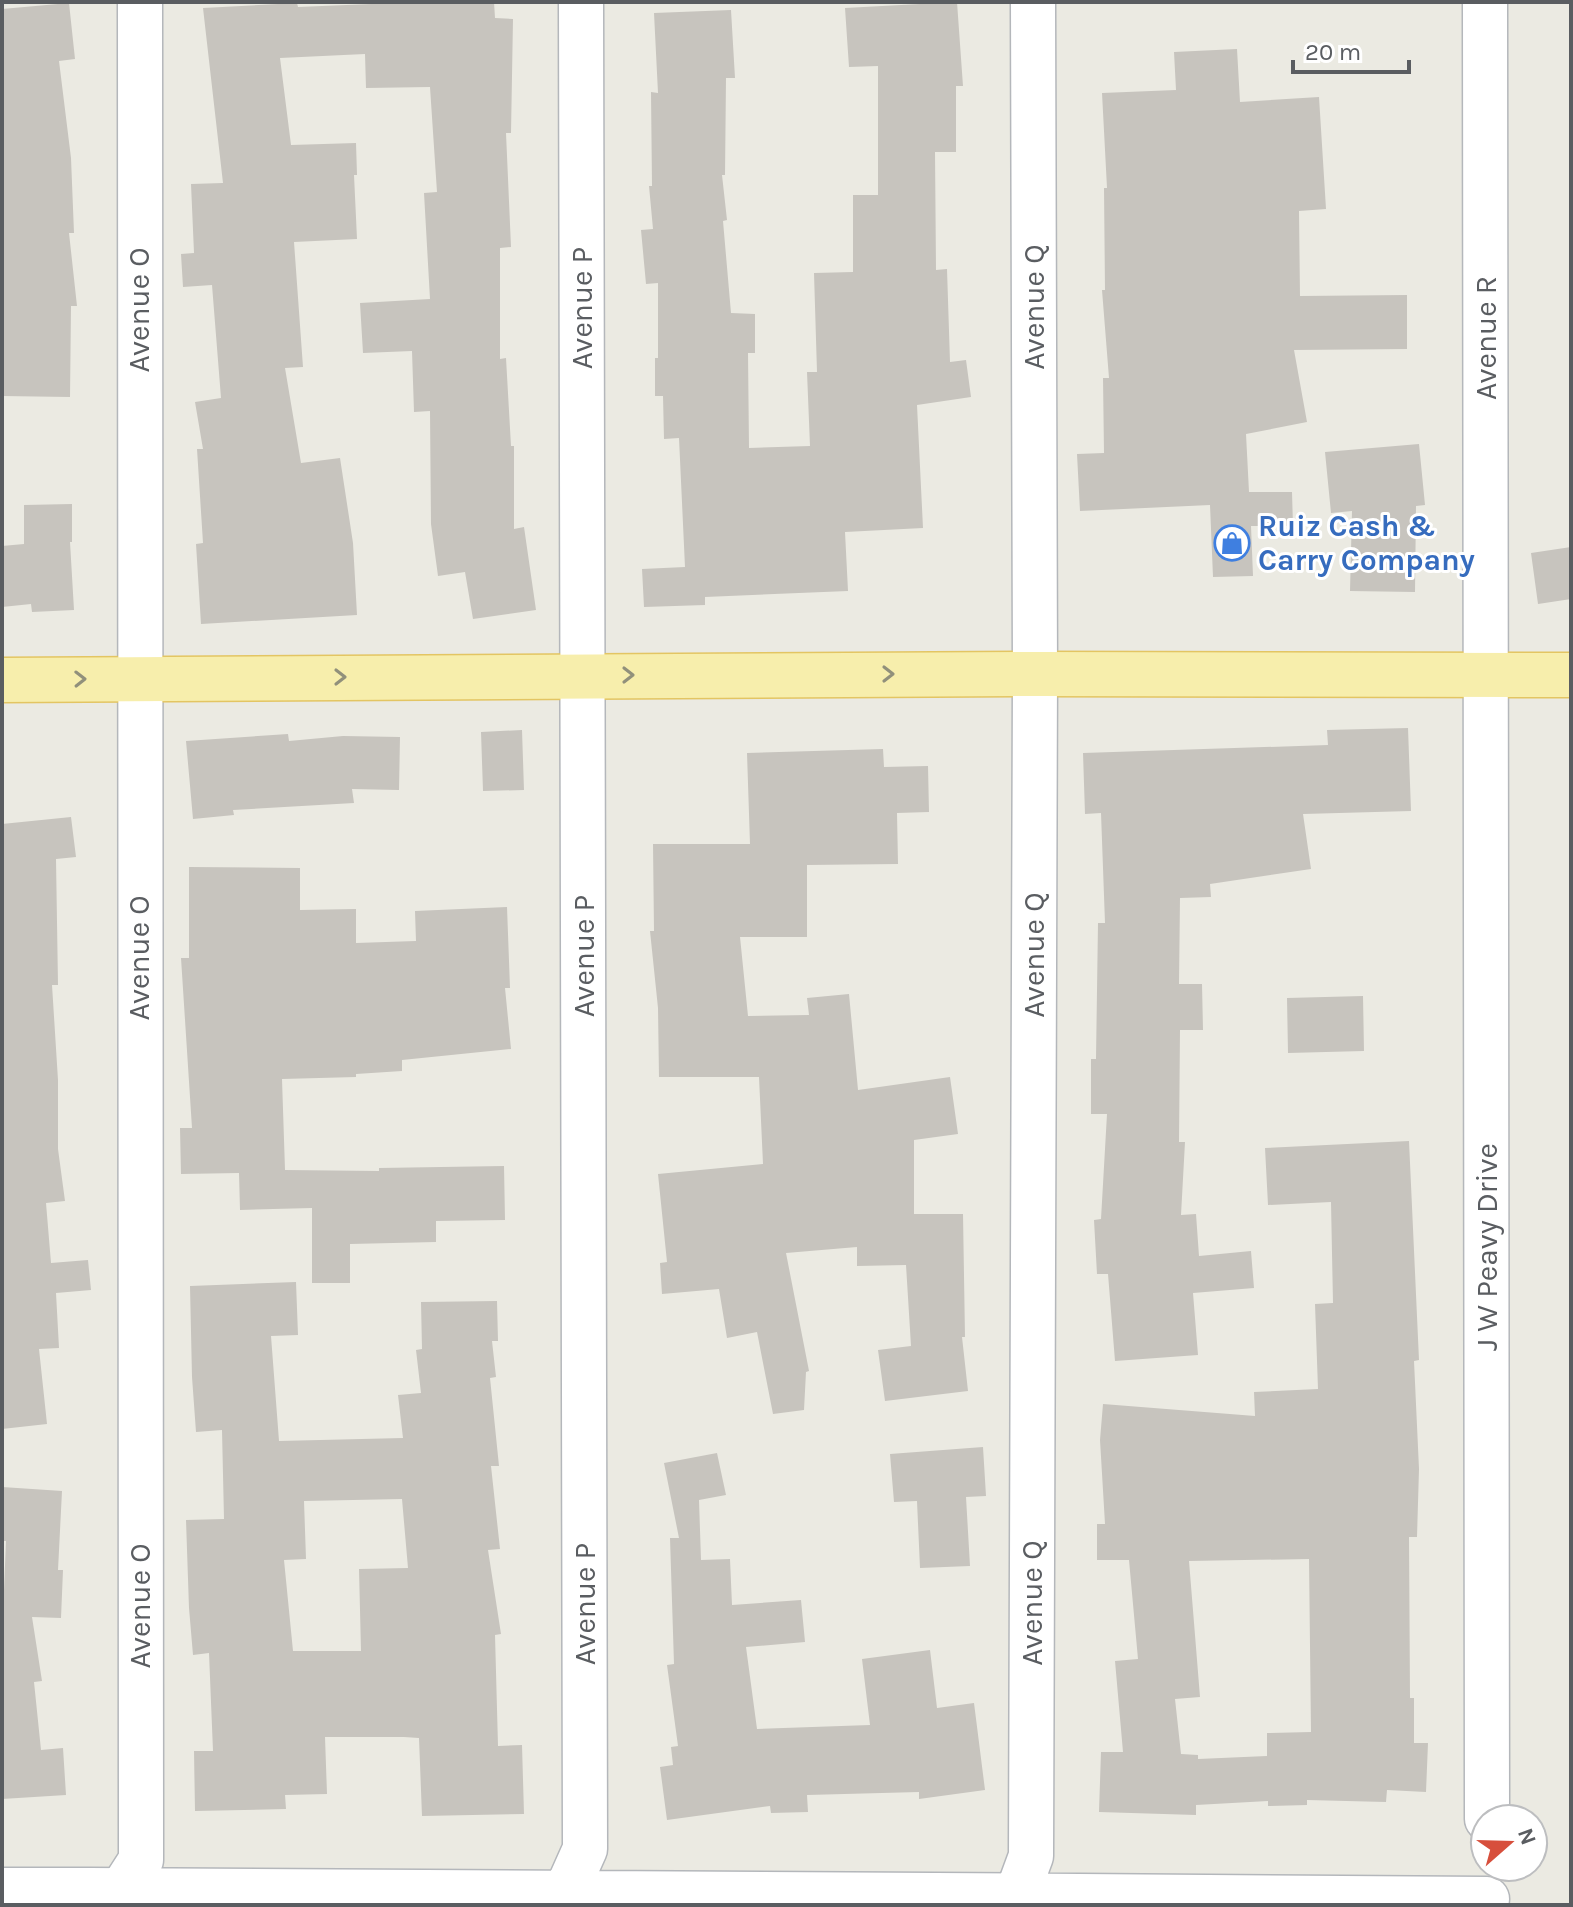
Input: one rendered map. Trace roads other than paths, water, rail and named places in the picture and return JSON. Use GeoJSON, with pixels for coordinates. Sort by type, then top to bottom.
{"type":"FeatureCollection","features":[{"type":"Feature","properties":{"kind":"main road"},"geometry":{"type":"LineString","coordinates":[[2,680],[1035,674],[1571,675]]}},
{"type":"Feature","properties":{"kind":"street","name":"Avenue O"},"geometry":{"type":"LineString","coordinates":[[117,1897],[141,1860],[140,2]]}},
{"type":"Feature","properties":{"kind":"street","name":"Avenue P"},"geometry":{"type":"LineString","coordinates":[[563,1898],[585,1849],[581,2]]}},
{"type":"Feature","properties":{"kind":"street","name":"Avenue Q"},"geometry":{"type":"LineString","coordinates":[[1014,1901],[1031,1856],[1035,674],[1033,2]]}},
{"type":"Feature","properties":{"kind":"street","name":"Avenue R"},"geometry":{"type":"LineString","coordinates":[[1485,2],[1487,675]]}},
{"type":"Feature","properties":{"kind":"street","name":"J W Peavy Drive"},"geometry":{"type":"LineString","coordinates":[[1487,675],[1487,1803]]}},
{"type":"Feature","properties":{"kind":"street"},"geometry":{"type":"LineString","coordinates":[[2,1890],[117,1897],[1014,1901],[1487,1890]]}},
{"type":"Feature","properties":{"kind":"place","name":"Ruiz Cash & Carry Company"},"geometry":{"type":"Point","coordinates":[1232,543]}}]}
